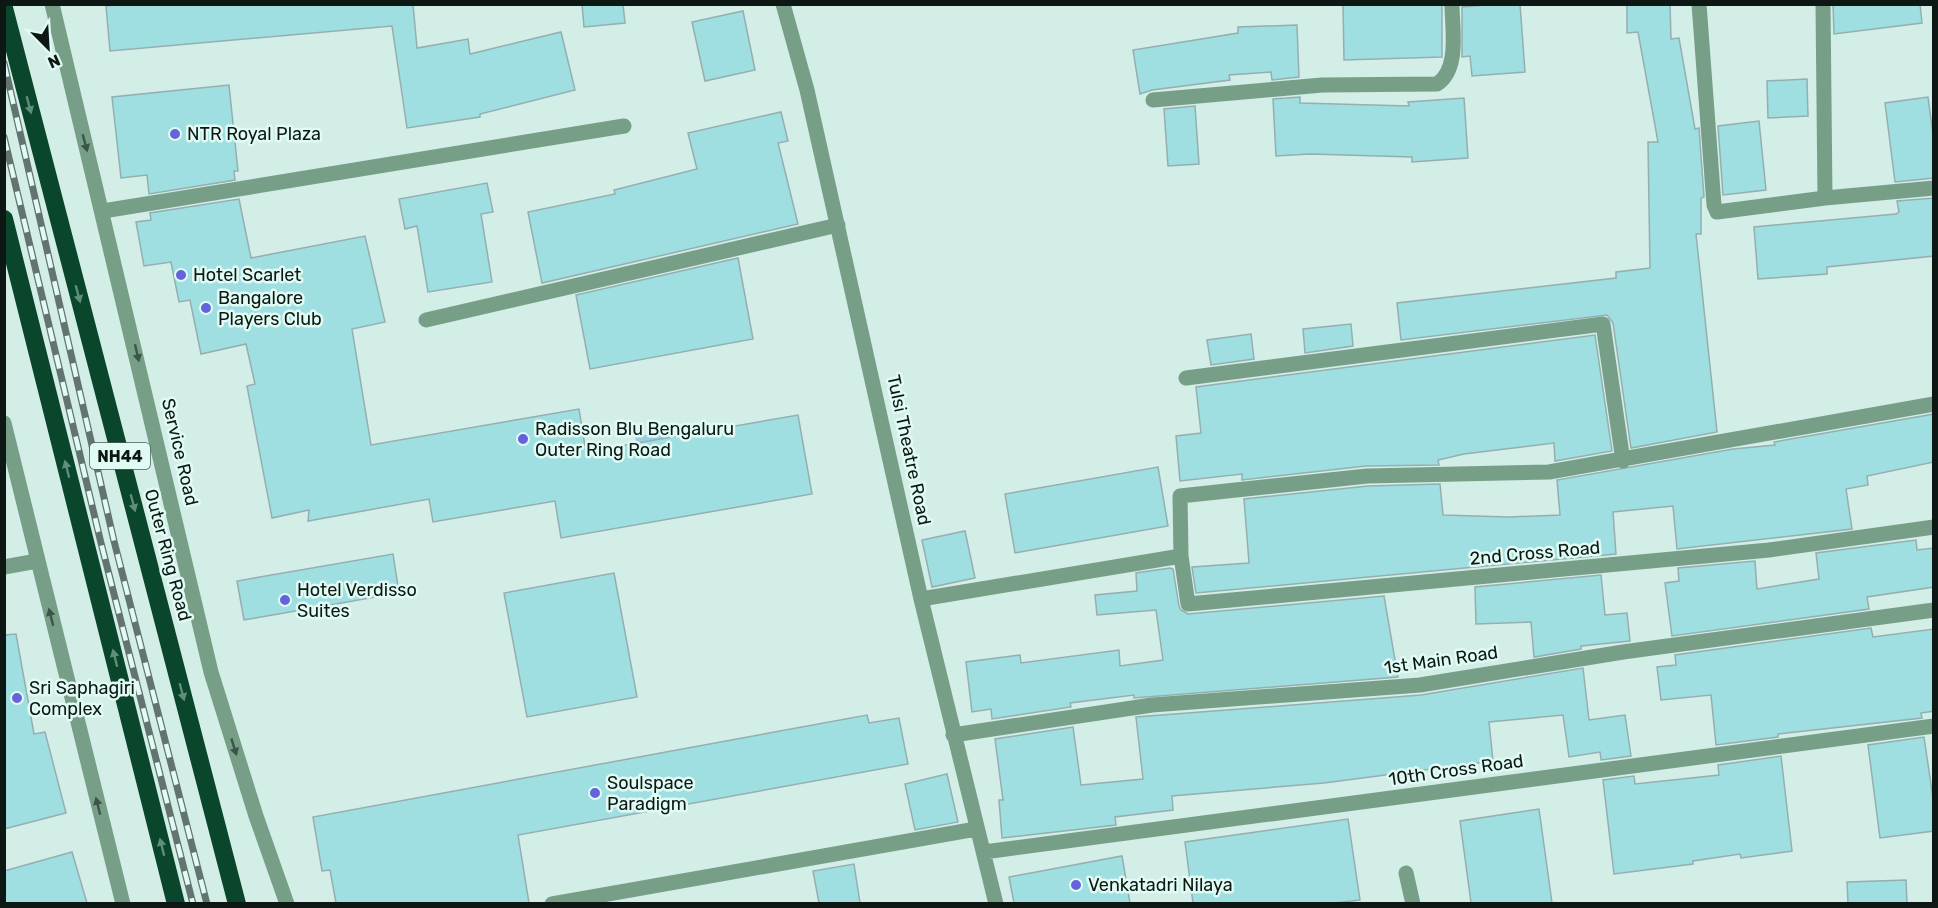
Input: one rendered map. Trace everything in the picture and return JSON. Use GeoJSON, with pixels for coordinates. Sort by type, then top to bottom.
{"type":"FeatureCollection","features":[{"type":"Feature","properties":{"kind":"highway","name":"Outer Ring Road"},"geometry":{"type":"LineString","coordinates":[[4,8],[237,903]]}},
{"type":"Feature","properties":{"kind":"highway","name":"NH44"},"geometry":{"type":"LineString","coordinates":[[4,219],[176,903]]}},
{"type":"Feature","properties":{"kind":"street","name":"Service Road"},"geometry":{"type":"LineString","coordinates":[[52,4],[211,672],[256,816],[287,903]]}},
{"type":"Feature","properties":{"kind":"street","name":"Tulsi Theatre Road"},"geometry":{"type":"LineString","coordinates":[[783,4],[838,225],[953,735],[996,903]]}},
{"type":"Feature","properties":{"kind":"street"},"geometry":{"type":"LineString","coordinates":[[1153,100],[1322,85],[1437,84],[1447,77],[1451,64],[1452,4]]}},
{"type":"Feature","properties":{"kind":"street"},"geometry":{"type":"LineString","coordinates":[[1699,4],[1714,205],[1717,212],[1825,198],[1934,188]]}},
{"type":"Feature","properties":{"kind":"street"},"geometry":{"type":"LineString","coordinates":[[1823,4],[1825,198]]}},
{"type":"Feature","properties":{"kind":"street"},"geometry":{"type":"LineString","coordinates":[[103,211],[624,126]]}},
{"type":"Feature","properties":{"kind":"street"},"geometry":{"type":"LineString","coordinates":[[426,320],[838,225]]}},
{"type":"Feature","properties":{"kind":"street"},"geometry":{"type":"LineString","coordinates":[[1186,378],[1603,324],[1623,461]]}},
{"type":"Feature","properties":{"kind":"street"},"geometry":{"type":"LineString","coordinates":[[921,598],[1182,556],[1180,496],[1367,476],[1549,472],[1623,461],[1934,404]]}},
{"type":"Feature","properties":{"kind":"street"},"geometry":{"type":"LineString","coordinates":[[4,423],[123,903]]}},
{"type":"Feature","properties":{"kind":"street","name":"2nd Cross Road"},"geometry":{"type":"LineString","coordinates":[[1182,556],[1188,604],[1758,552],[1934,527]]}},
{"type":"Feature","properties":{"kind":"street"},"geometry":{"type":"LineString","coordinates":[[4,567],[37,561]]}},
{"type":"Feature","properties":{"kind":"street","name":"1st Main Road"},"geometry":{"type":"LineString","coordinates":[[953,735],[1152,705],[1420,685],[1623,652],[1934,610]]}},
{"type":"Feature","properties":{"kind":"street","name":"10th Cross Road"},"geometry":{"type":"LineString","coordinates":[[984,852],[1934,726]]}},
{"type":"Feature","properties":{"kind":"street"},"geometry":{"type":"LineString","coordinates":[[552,903],[976,829]]}},
{"type":"Feature","properties":{"kind":"street"},"geometry":{"type":"LineString","coordinates":[[1406,873],[1413,903]]}},
{"type":"Feature","properties":{"kind":"water"},"geometry":{"type":"Polygon","coordinates":[[[698,424],[705,456],[642,469],[635,437],[698,424]]]}},
{"type":"Feature","properties":{"kind":"building"},"geometry":{"type":"Polygon","coordinates":[[[121,4],[413,4],[417,48],[468,39],[470,54],[561,32],[575,90],[480,114],[480,117],[407,128],[392,26],[110,51],[106,6],[121,4]]]}},
{"type":"Feature","properties":{"kind":"building"},"geometry":{"type":"Polygon","coordinates":[[[582,4],[623,4],[625,23],[584,27],[582,4]]]}},
{"type":"Feature","properties":{"kind":"building"},"geometry":{"type":"Polygon","coordinates":[[[1343,4],[1442,4],[1442,57],[1344,60],[1343,4]]]}},
{"type":"Feature","properties":{"kind":"building"},"geometry":{"type":"Polygon","coordinates":[[[1520,4],[1525,72],[1472,76],[1470,56],[1462,57],[1462,7],[1520,4]]]}},
{"type":"Feature","properties":{"kind":"building"},"geometry":{"type":"Polygon","coordinates":[[[1627,4],[1670,4],[1671,39],[1679,38],[1695,129],[1699,128],[1704,197],[1701,198],[1701,234],[1696,234],[1717,432],[1631,448],[1613,323],[1607,315],[1401,340],[1397,303],[1616,278],[1616,272],[1650,268],[1648,142],[1658,142],[1638,32],[1627,33],[1627,4]]]}},
{"type":"Feature","properties":{"kind":"building"},"geometry":{"type":"Polygon","coordinates":[[[1833,4],[1920,4],[1922,23],[1834,34],[1833,4]]]}},
{"type":"Feature","properties":{"kind":"building"},"geometry":{"type":"Polygon","coordinates":[[[743,11],[755,70],[705,81],[692,22],[743,11]]]}},
{"type":"Feature","properties":{"kind":"building"},"geometry":{"type":"Polygon","coordinates":[[[1297,25],[1299,77],[1272,80],[1271,72],[1229,75],[1230,80],[1152,90],[1140,94],[1133,50],[1238,33],[1238,27],[1297,25]]]}},
{"type":"Feature","properties":{"kind":"building"},"geometry":{"type":"Polygon","coordinates":[[[1807,79],[1808,116],[1768,118],[1767,81],[1807,79]]]}},
{"type":"Feature","properties":{"kind":"building","name":"NTR Royal Plaza"},"geometry":{"type":"Polygon","coordinates":[[[229,85],[238,171],[234,171],[235,180],[149,194],[147,175],[121,178],[112,97],[229,85]]]}},
{"type":"Feature","properties":{"kind":"building"},"geometry":{"type":"Polygon","coordinates":[[[1300,97],[1300,103],[1409,106],[1408,102],[1464,98],[1468,158],[1412,162],[1412,157],[1310,154],[1276,156],[1273,99],[1300,97]]]}},
{"type":"Feature","properties":{"kind":"building"},"geometry":{"type":"Polygon","coordinates":[[[1928,97],[1934,142],[1934,178],[1895,182],[1885,103],[1928,97]]]}},
{"type":"Feature","properties":{"kind":"building"},"geometry":{"type":"Polygon","coordinates":[[[1195,106],[1199,164],[1168,166],[1164,109],[1195,106]]]}},
{"type":"Feature","properties":{"kind":"building"},"geometry":{"type":"Polygon","coordinates":[[[781,112],[788,141],[778,143],[798,224],[542,283],[528,212],[615,194],[614,190],[697,169],[688,133],[781,112]]]}},
{"type":"Feature","properties":{"kind":"building"},"geometry":{"type":"Polygon","coordinates":[[[1759,121],[1766,190],[1723,195],[1718,126],[1759,121]]]}},
{"type":"Feature","properties":{"kind":"building"},"geometry":{"type":"Polygon","coordinates":[[[487,183],[493,212],[481,214],[492,282],[428,292],[417,226],[405,229],[399,199],[487,183]]]}},
{"type":"Feature","properties":{"kind":"building"},"geometry":{"type":"Polygon","coordinates":[[[1934,198],[1934,256],[1827,267],[1827,274],[1758,279],[1754,227],[1896,214],[1899,212],[1897,201],[1934,198]]]}},
{"type":"Feature","properties":{"kind":"building"},"geometry":{"type":"Polygon","coordinates":[[[239,199],[251,258],[365,236],[385,322],[352,329],[371,445],[579,409],[586,452],[798,415],[812,494],[561,538],[555,501],[433,522],[429,499],[308,521],[309,510],[272,518],[247,386],[255,384],[246,344],[201,354],[190,300],[179,302],[171,262],[144,266],[136,222],[151,220],[150,213],[239,199]]]}},
{"type":"Feature","properties":{"kind":"building"},"geometry":{"type":"Polygon","coordinates":[[[738,258],[753,339],[590,369],[576,295],[738,258]]]}},
{"type":"Feature","properties":{"kind":"building"},"geometry":{"type":"Polygon","coordinates":[[[1351,324],[1353,346],[1305,353],[1303,329],[1351,324]]]}},
{"type":"Feature","properties":{"kind":"building"},"geometry":{"type":"Polygon","coordinates":[[[1251,334],[1254,359],[1211,365],[1207,340],[1251,334]]]}},
{"type":"Feature","properties":{"kind":"building"},"geometry":{"type":"Polygon","coordinates":[[[1595,335],[1612,451],[1555,461],[1554,443],[1464,454],[1438,460],[1439,465],[1366,466],[1242,480],[1242,474],[1180,481],[1176,436],[1201,433],[1196,387],[1595,335]]]}},
{"type":"Feature","properties":{"kind":"building"},"geometry":{"type":"Polygon","coordinates":[[[1934,414],[1934,462],[1867,476],[1868,485],[1846,489],[1852,529],[1677,549],[1673,506],[1613,512],[1616,554],[1196,593],[1192,567],[1249,563],[1244,499],[1368,486],[1440,484],[1443,515],[1508,517],[1560,515],[1557,480],[1733,449],[1775,445],[1774,442],[1934,414]]]}},
{"type":"Feature","properties":{"kind":"building"},"geometry":{"type":"Polygon","coordinates":[[[1158,467],[1168,526],[1015,553],[1005,494],[1158,467]]]}},
{"type":"Feature","properties":{"kind":"building"},"geometry":{"type":"Polygon","coordinates":[[[965,531],[975,578],[932,587],[922,540],[965,531]]]}},
{"type":"Feature","properties":{"kind":"building"},"geometry":{"type":"Polygon","coordinates":[[[1916,540],[1917,550],[1934,548],[1934,587],[1867,597],[1869,609],[1672,636],[1665,583],[1679,581],[1678,568],[1755,561],[1757,589],[1819,579],[1816,553],[1916,540]]]}},
{"type":"Feature","properties":{"kind":"building"},"geometry":{"type":"Polygon","coordinates":[[[393,554],[399,593],[244,620],[237,581],[393,554]]]}},
{"type":"Feature","properties":{"kind":"building"},"geometry":{"type":"Polygon","coordinates":[[[1173,569],[1179,606],[1188,614],[1384,596],[1398,677],[1134,698],[1134,695],[1070,703],[1071,707],[992,719],[991,709],[972,712],[966,662],[1020,655],[1021,663],[1119,650],[1120,666],[1163,660],[1156,610],[1097,615],[1095,595],[1137,591],[1136,573],[1173,569]]]}},
{"type":"Feature","properties":{"kind":"building"},"geometry":{"type":"Polygon","coordinates":[[[614,573],[637,697],[527,717],[504,593],[614,573]]]}},
{"type":"Feature","properties":{"kind":"building"},"geometry":{"type":"Polygon","coordinates":[[[1601,575],[1605,615],[1627,613],[1630,641],[1581,646],[1581,649],[1534,657],[1531,622],[1476,624],[1475,587],[1601,575]]]}},
{"type":"Feature","properties":{"kind":"building"},"geometry":{"type":"Polygon","coordinates":[[[1871,628],[1873,637],[1934,629],[1934,711],[1921,713],[1922,718],[1778,734],[1778,737],[1716,745],[1711,695],[1661,700],[1657,667],[1676,665],[1675,655],[1871,628]]]}},
{"type":"Feature","properties":{"kind":"building"},"geometry":{"type":"Polygon","coordinates":[[[16,634],[34,734],[45,732],[66,813],[4,829],[4,635],[16,634]]]}},
{"type":"Feature","properties":{"kind":"building"},"geometry":{"type":"Polygon","coordinates":[[[1583,668],[1589,720],[1625,715],[1631,756],[1601,760],[1600,752],[1569,757],[1563,715],[1489,722],[1493,761],[1324,783],[1172,796],[1173,810],[1115,817],[1116,825],[1002,838],[999,800],[1003,800],[995,739],[1073,727],[1081,785],[1143,779],[1136,717],[1421,695],[1583,668]]]}},
{"type":"Feature","properties":{"kind":"building","name":"Soulspace Paradigm"},"geometry":{"type":"Polygon","coordinates":[[[867,715],[869,723],[899,718],[908,764],[518,835],[529,903],[336,903],[330,870],[322,871],[313,817],[867,715]]]}},
{"type":"Feature","properties":{"kind":"building"},"geometry":{"type":"Polygon","coordinates":[[[1924,737],[1934,805],[1934,831],[1880,838],[1868,745],[1924,737]]]}},
{"type":"Feature","properties":{"kind":"building"},"geometry":{"type":"Polygon","coordinates":[[[1781,756],[1792,851],[1741,858],[1740,854],[1693,861],[1693,864],[1614,874],[1603,780],[1634,776],[1635,784],[1719,775],[1718,765],[1781,756]]]}},
{"type":"Feature","properties":{"kind":"building"},"geometry":{"type":"Polygon","coordinates":[[[947,774],[958,822],[915,830],[905,784],[947,774]]]}},
{"type":"Feature","properties":{"kind":"building"},"geometry":{"type":"Polygon","coordinates":[[[1539,809],[1552,903],[1471,903],[1460,821],[1539,809]]]}},
{"type":"Feature","properties":{"kind":"building"},"geometry":{"type":"Polygon","coordinates":[[[1348,819],[1360,900],[1334,903],[1193,903],[1185,842],[1348,819]]]}},
{"type":"Feature","properties":{"kind":"building"},"geometry":{"type":"Polygon","coordinates":[[[72,852],[87,903],[4,903],[4,871],[72,852]]]}},
{"type":"Feature","properties":{"kind":"building"},"geometry":{"type":"Polygon","coordinates":[[[1122,856],[1130,903],[1014,903],[1009,877],[1122,856]]]}},
{"type":"Feature","properties":{"kind":"building"},"geometry":{"type":"Polygon","coordinates":[[[854,864],[860,903],[819,903],[813,871],[854,864]]]}},
{"type":"Feature","properties":{"kind":"building"},"geometry":{"type":"Polygon","coordinates":[[[1906,880],[1907,903],[1848,903],[1847,882],[1906,880]]]}},
{"type":"Feature","properties":{"kind":"railway"},"geometry":{"type":"LineString","coordinates":[[4,63],[114,541],[207,904]]}},
{"type":"Feature","properties":{"kind":"railway"},"geometry":{"type":"LineString","coordinates":[[4,137],[101,543],[193,904]]}},
{"type":"Feature","properties":{"kind":"place","name":"NTR Royal Plaza"},"geometry":{"type":"Point","coordinates":[175,134]}},
{"type":"Feature","properties":{"kind":"place","name":"Hotel Scarlet"},"geometry":{"type":"Point","coordinates":[181,275]}},
{"type":"Feature","properties":{"kind":"place","name":"Bangalore Players Club"},"geometry":{"type":"Point","coordinates":[206,308]}},
{"type":"Feature","properties":{"kind":"place","name":"Radisson Blu Bengaluru Outer Ring Road"},"geometry":{"type":"Point","coordinates":[523,439]}},
{"type":"Feature","properties":{"kind":"place","name":"Hotel Verdisso Suites"},"geometry":{"type":"Point","coordinates":[285,600]}},
{"type":"Feature","properties":{"kind":"place","name":"Sri Saphagiri Complex"},"geometry":{"type":"Point","coordinates":[17,698]}},
{"type":"Feature","properties":{"kind":"place","name":"Soulspace Paradigm"},"geometry":{"type":"Point","coordinates":[595,793]}},
{"type":"Feature","properties":{"kind":"place","name":"Venkatadri Nilaya"},"geometry":{"type":"Point","coordinates":[1076,885]}}]}
